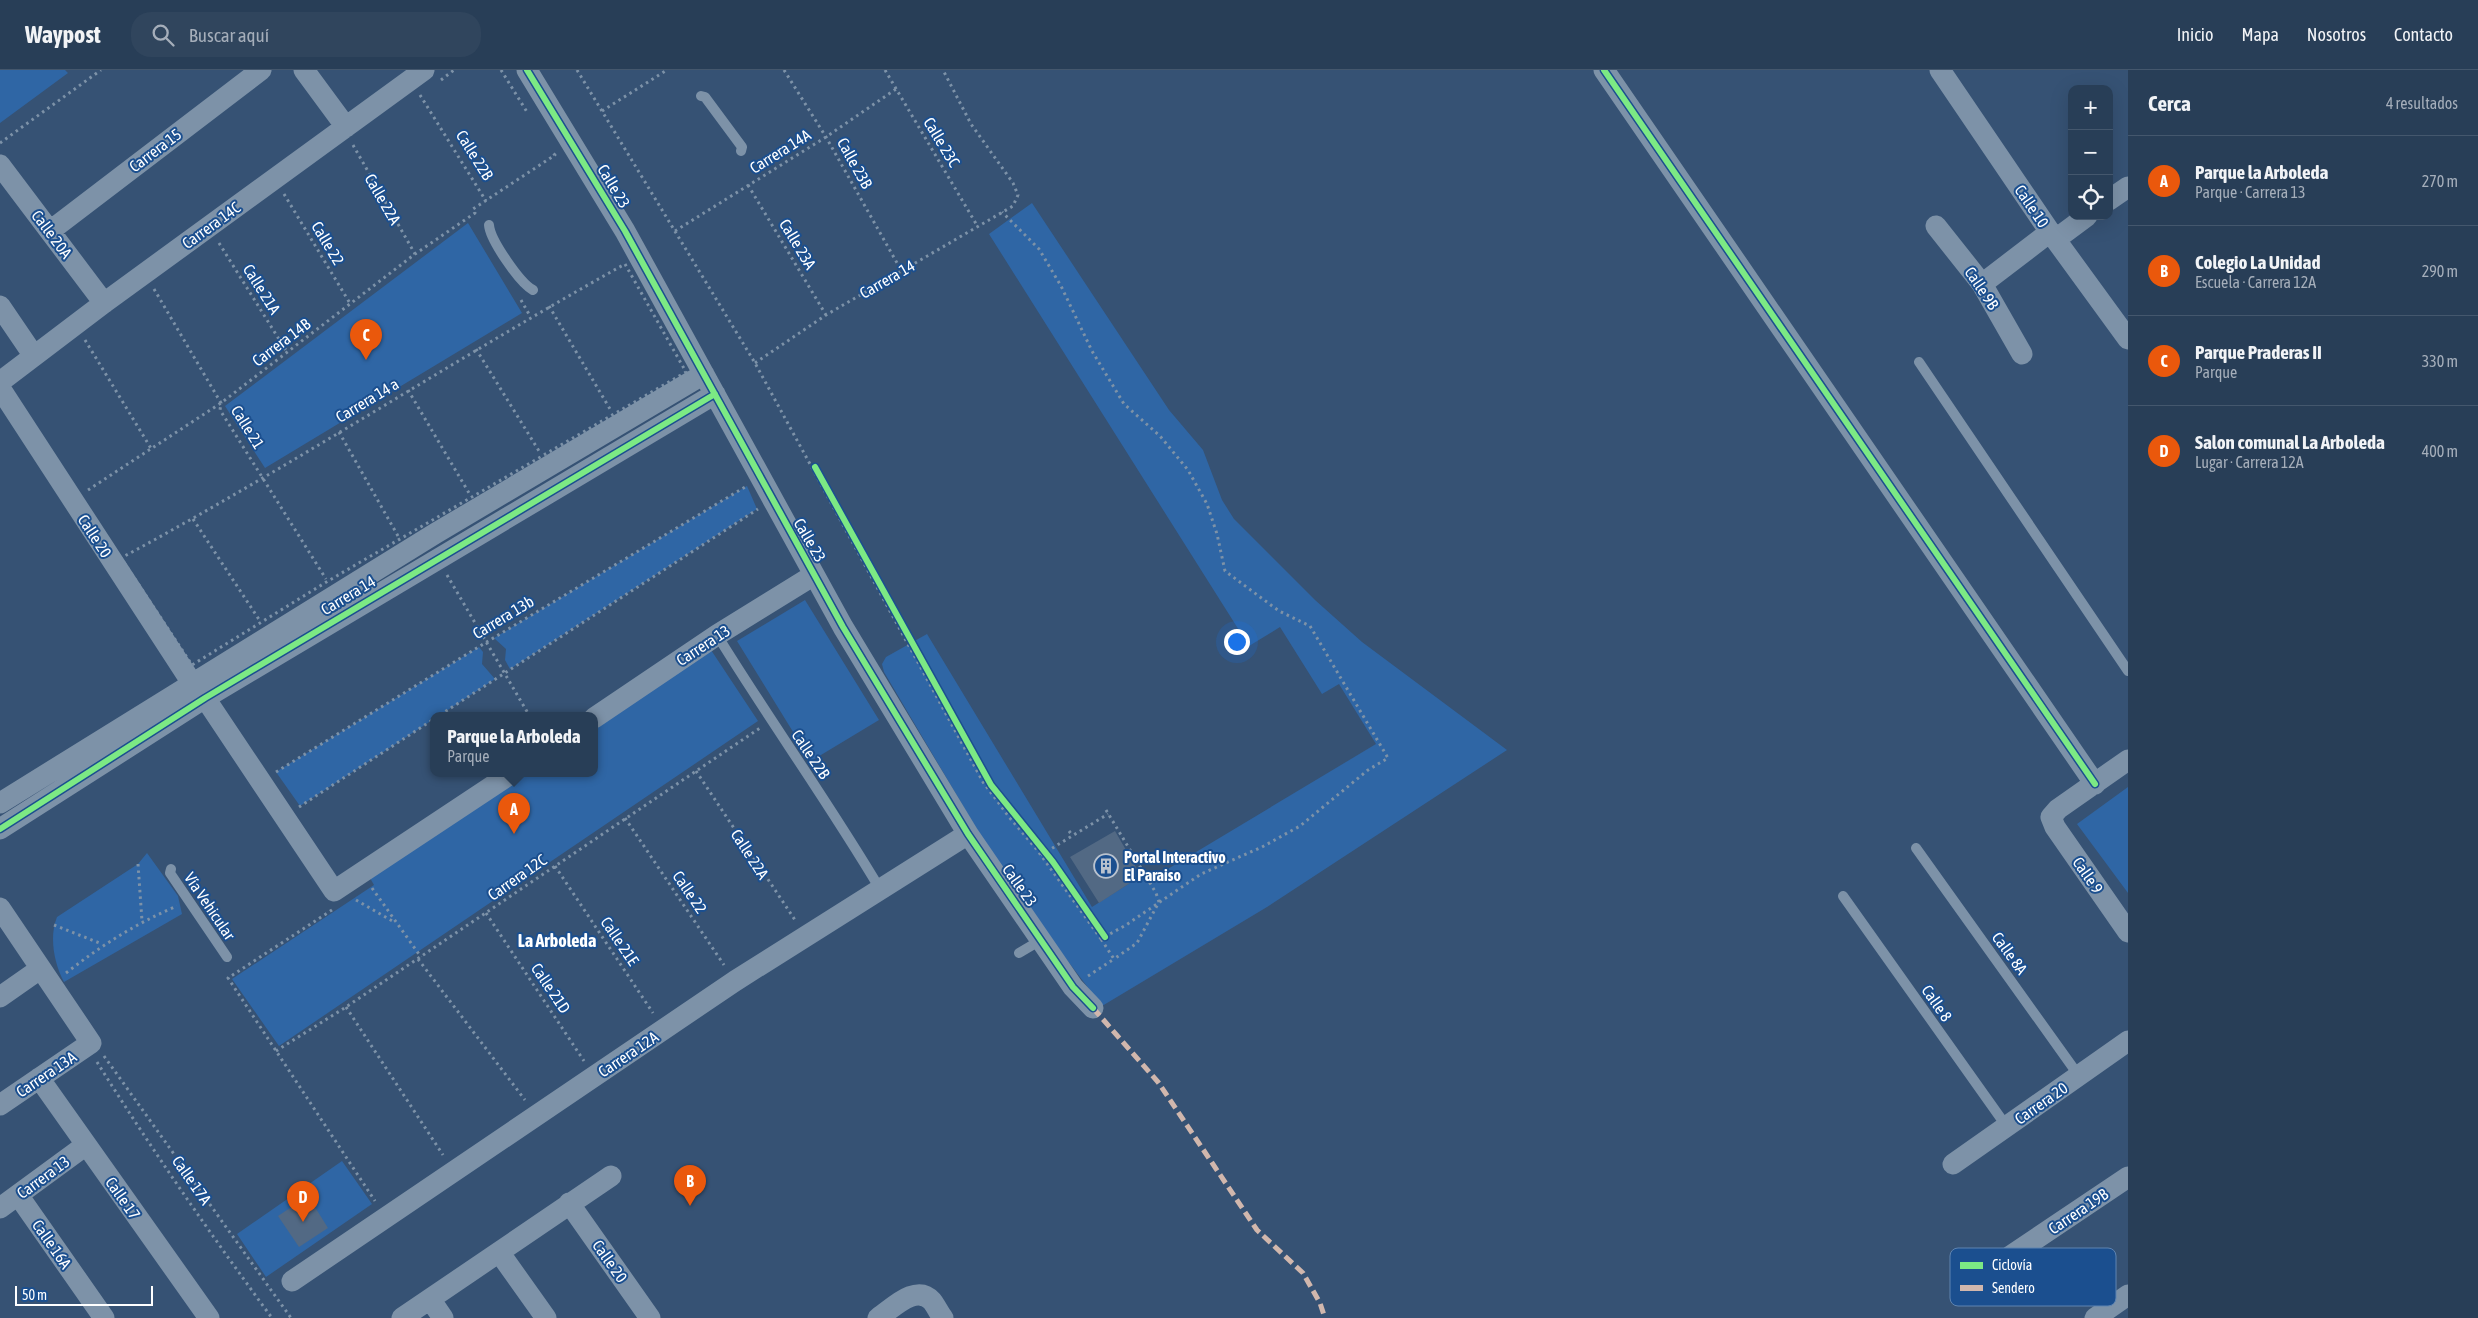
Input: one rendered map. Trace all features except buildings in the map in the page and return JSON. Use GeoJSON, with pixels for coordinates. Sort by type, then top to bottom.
{"type":"FeatureCollection","features":[{"type":"Feature","properties":{"kind":"street","name":"Carrera 15"},"geometry":{"type":"LineString","coordinates":[[50,231],[261,70]]}},
{"type":"Feature","properties":{"kind":"street"},"geometry":{"type":"LineString","coordinates":[[304,70],[349,135]]}},
{"type":"Feature","properties":{"kind":"street","name":"Calle 23"},"geometry":{"type":"LineString","coordinates":[[527,70],[625,231],[814,575],[968,834],[1073,987],[1094,1008]]}},
{"type":"Feature","properties":{"kind":"street"},"geometry":{"type":"LineString","coordinates":[[1604,70],[2095,784],[2128,760]]}},
{"type":"Feature","properties":{"kind":"street","name":"Calle 10"},"geometry":{"type":"LineString","coordinates":[[1940,70],[2053,235],[2126,331]]}},
{"type":"Feature","properties":{"kind":"street","name":"Carrera 14C"},"geometry":{"type":"LineString","coordinates":[[0,382],[104,303],[421,87]]}},
{"type":"Feature","properties":{"kind":"street","name":"Calle 20A"},"geometry":{"type":"LineString","coordinates":[[0,165],[104,303]]}},
{"type":"Feature","properties":{"kind":"street"},"geometry":{"type":"LineString","coordinates":[[2113,197],[2128,187]]}},
{"type":"Feature","properties":{"kind":"street"},"geometry":{"type":"LineString","coordinates":[[1982,284],[2053,235],[2080,220]]}},
{"type":"Feature","properties":{"kind":"street","name":"Calle 9B"},"geometry":{"type":"LineString","coordinates":[[1936,226],[1982,284],[2022,354]]}},
{"type":"Feature","properties":{"kind":"street"},"geometry":{"type":"LineString","coordinates":[[0,306],[34,356]]}},
{"type":"Feature","properties":{"kind":"street","name":"Carrera 14"},"geometry":{"type":"LineString","coordinates":[[0,829],[198,690],[436,533],[704,374]]}},
{"type":"Feature","properties":{"kind":"street","name":"Calle 20"},"geometry":{"type":"LineString","coordinates":[[0,388],[336,896]]}},
{"type":"Feature","properties":{"kind":"street","name":"Carrera 14"},"geometry":{"type":"LineString","coordinates":[[0,803],[437,557],[715,394]]}},
{"type":"Feature","properties":{"kind":"street","name":"Carrera 13"},"geometry":{"type":"LineString","coordinates":[[598,715],[717,635],[814,575]]}},
{"type":"Feature","properties":{"kind":"street"},"geometry":{"type":"LineString","coordinates":[[336,896],[362,874],[506,777]]}},
{"type":"Feature","properties":{"kind":"street","name":"Calle 9"},"geometry":{"type":"LineString","coordinates":[[2095,784],[2058,809],[2051,816],[2055,827],[2128,932]]}},
{"type":"Feature","properties":{"kind":"street","name":"Carrera 12A"},"geometry":{"type":"LineString","coordinates":[[292,1280],[735,981],[968,834]]}},
{"type":"Feature","properties":{"kind":"street"},"geometry":{"type":"LineString","coordinates":[[0,908],[53,989],[97,1040]]}},
{"type":"Feature","properties":{"kind":"street"},"geometry":{"type":"LineString","coordinates":[[0,996],[40,969]]}},
{"type":"Feature","properties":{"kind":"street","name":"Carrera 13A"},"geometry":{"type":"LineString","coordinates":[[0,1105],[97,1040]]}},
{"type":"Feature","properties":{"kind":"street","name":"Carrera 20"},"geometry":{"type":"LineString","coordinates":[[1953,1164],[2128,1041]]}},
{"type":"Feature","properties":{"kind":"street","name":"Calle 17"},"geometry":{"type":"LineString","coordinates":[[39,1078],[208,1318]]}},
{"type":"Feature","properties":{"kind":"street","name":"Carrera 13"},"geometry":{"type":"LineString","coordinates":[[0,1208],[86,1146]]}},
{"type":"Feature","properties":{"kind":"street"},"geometry":{"type":"LineString","coordinates":[[402,1318],[611,1176]]}},
{"type":"Feature","properties":{"kind":"street","name":"Carrera 19B"},"geometry":{"type":"LineString","coordinates":[[2024,1248],[2128,1177]]}},
{"type":"Feature","properties":{"kind":"street","name":"Calle 16A"},"geometry":{"type":"LineString","coordinates":[[18,1195],[104,1318]]}},
{"type":"Feature","properties":{"kind":"street","name":"Calle 20"},"geometry":{"type":"LineString","coordinates":[[569,1203],[650,1318]]}},
{"type":"Feature","properties":{"kind":"street"},"geometry":{"type":"LineString","coordinates":[[499,1252],[546,1318]]}},
{"type":"Feature","properties":{"kind":"street"},"geometry":{"type":"LineString","coordinates":[[878,1318],[914,1294],[923,1295],[931,1300],[942,1318]]}},
{"type":"Feature","properties":{"kind":"street"},"geometry":{"type":"LineString","coordinates":[[2116,1304],[2128,1296]]}},
{"type":"Feature","properties":{"kind":"street"},"geometry":{"type":"LineString","coordinates":[[430,1299],[443,1318]]}},
{"type":"Feature","properties":{"kind":"street"},"geometry":{"type":"LineString","coordinates":[[2095,1318],[2113,1306]]}},
{"type":"Feature","properties":{"kind":"lane"},"geometry":{"type":"LineString","coordinates":[[701,96],[705,97],[742,148],[741,151]]}},
{"type":"Feature","properties":{"kind":"lane"},"geometry":{"type":"LineString","coordinates":[[489,225],[506,258],[526,286],[532,290]]}},
{"type":"Feature","properties":{"kind":"lane"},"geometry":{"type":"LineString","coordinates":[[1919,362],[2128,671]]}},
{"type":"Feature","properties":{"kind":"lane","name":"Calle 22B"},"geometry":{"type":"LineString","coordinates":[[717,635],[771,721],[838,820],[880,889]]}},
{"type":"Feature","properties":{"kind":"lane","name":"Calle 8A"},"geometry":{"type":"LineString","coordinates":[[1916,848],[2079,1076]]}},
{"type":"Feature","properties":{"kind":"lane","name":"Vía Vehicular"},"geometry":{"type":"LineString","coordinates":[[171,869],[170,873],[227,957]]}},
{"type":"Feature","properties":{"kind":"lane","name":"Calle 8"},"geometry":{"type":"LineString","coordinates":[[1843,896],[2007,1127]]}},
{"type":"Feature","properties":{"kind":"lane"},"geometry":{"type":"LineString","coordinates":[[1019,952],[1041,940]]}},
{"type":"Feature","properties":{"kind":"path"},"geometry":{"type":"LineString","coordinates":[[0,143],[101,70]]}},
{"type":"Feature","properties":{"kind":"path"},"geometry":{"type":"LineString","coordinates":[[421,87],[454,70]]}},
{"type":"Feature","properties":{"kind":"path"},"geometry":{"type":"LineString","coordinates":[[602,111],[667,70]]}},
{"type":"Feature","properties":{"kind":"path"},"geometry":{"type":"LineString","coordinates":[[344,148],[349,135]]}},
{"type":"Feature","properties":{"kind":"path"},"geometry":{"type":"LineString","coordinates":[[276,199],[291,188]]}},
{"type":"Feature","properties":{"kind":"path"},"geometry":{"type":"LineString","coordinates":[[1002,212],[1039,249],[1061,286],[1092,351],[1124,404],[1160,436],[1188,470],[1207,504],[1217,534],[1225,571],[1279,611],[1310,626],[1388,758],[1368,770],[1300,826],[1262,847],[1201,874],[1103,938]]}},
{"type":"Feature","properties":{"kind":"path"},"geometry":{"type":"LineString","coordinates":[[193,519],[261,623],[543,457],[613,415],[549,306]]}},
{"type":"Feature","properties":{"kind":"path"},"geometry":{"type":"LineString","coordinates":[[82,336],[152,450]]}},
{"type":"Feature","properties":{"kind":"path"},"geometry":{"type":"LineString","coordinates":[[476,350],[543,457]]}},
{"type":"Feature","properties":{"kind":"path"},"geometry":{"type":"LineString","coordinates":[[408,390],[472,498]]}},
{"type":"Feature","properties":{"kind":"path"},"geometry":{"type":"LineString","coordinates":[[339,432],[400,540]]}},
{"type":"Feature","properties":{"kind":"path"},"geometry":{"type":"LineString","coordinates":[[815,467],[991,785],[1103,938],[1114,959]]}},
{"type":"Feature","properties":{"kind":"path"},"geometry":{"type":"LineString","coordinates":[[445,712],[772,500]]}},
{"type":"Feature","properties":{"kind":"path"},"geometry":{"type":"LineString","coordinates":[[437,557],[503,674],[527,712]]}},
{"type":"Feature","properties":{"kind":"path"},"geometry":{"type":"LineString","coordinates":[[283,816],[430,722]]}},
{"type":"Feature","properties":{"kind":"path"},"geometry":{"type":"LineString","coordinates":[[1043,854],[1107,812],[1156,892],[1159,902],[1137,942],[1073,987]]}},
{"type":"Feature","properties":{"kind":"path"},"geometry":{"type":"LineString","coordinates":[[1069,831],[1072,835]]}},
{"type":"Feature","properties":{"kind":"path"},"geometry":{"type":"LineString","coordinates":[[138,864],[142,921]]}},
{"type":"Feature","properties":{"kind":"path"},"geometry":{"type":"LineString","coordinates":[[362,874],[420,958],[537,1116]]}},
{"type":"Feature","properties":{"kind":"path"},"geometry":{"type":"LineString","coordinates":[[386,1216],[228,978],[336,896],[395,922]]}},
{"type":"Feature","properties":{"kind":"path"},"geometry":{"type":"LineString","coordinates":[[53,989],[61,976],[103,944],[142,921],[190,900]]}},
{"type":"Feature","properties":{"kind":"path"},"geometry":{"type":"LineString","coordinates":[[54,925],[103,944]]}},
{"type":"Feature","properties":{"kind":"path"},"geometry":{"type":"LineString","coordinates":[[346,1007],[454,1171]]}},
{"type":"Feature","properties":{"kind":"shaded area"},"geometry":{"type":"Polygon","coordinates":[[[0,70],[65,70],[68,73],[0,123],[0,70]]]}},
{"type":"Feature","properties":{"kind":"shaded area"},"geometry":{"type":"Polygon","coordinates":[[[1032,203],[1169,410],[1203,450],[1222,500],[1234,519],[1315,600],[1362,642],[1507,750],[1267,907],[1102,1006],[1048,935],[979,833],[884,672],[882,664],[886,657],[927,634],[1092,907],[1141,876],[1151,879],[1376,744],[1339,684],[1322,694],[1280,627],[1249,646],[989,234],[1032,203]]]}},
{"type":"Feature","properties":{"kind":"shaded area"},"geometry":{"type":"Polygon","coordinates":[[[468,223],[522,313],[265,468],[225,406],[468,223]]]}},
{"type":"Feature","properties":{"kind":"shaded area"},"geometry":{"type":"Polygon","coordinates":[[[747,486],[757,509],[510,669],[505,660],[506,649],[494,638],[747,486]]]}},
{"type":"Feature","properties":{"kind":"shaded area"},"geometry":{"type":"Polygon","coordinates":[[[805,600],[879,720],[811,761],[737,641],[805,600]]]}},
{"type":"Feature","properties":{"kind":"shaded area"},"geometry":{"type":"Polygon","coordinates":[[[479,647],[483,652],[482,664],[495,679],[445,712],[430,712],[430,722],[300,806],[276,772],[479,647]]]}},
{"type":"Feature","properties":{"kind":"shaded area"},"geometry":{"type":"Polygon","coordinates":[[[711,650],[758,721],[279,1046],[232,979],[374,885],[370,878],[521,777],[598,777],[598,725],[711,650]]]}},
{"type":"Feature","properties":{"kind":"shaded area"},"geometry":{"type":"Polygon","coordinates":[[[2128,787],[2128,893],[2077,824],[2128,787]]]}},
{"type":"Feature","properties":{"kind":"shaded area"},"geometry":{"type":"Polygon","coordinates":[[[147,853],[178,896],[182,914],[64,982],[55,958],[53,941],[57,917],[138,864],[147,853]]]}},
{"type":"Feature","properties":{"kind":"shaded area"},"geometry":{"type":"Polygon","coordinates":[[[342,1161],[372,1204],[266,1277],[237,1234],[342,1161]]]}},
{"type":"Feature","properties":{"kind":"marked path"},"geometry":{"type":"LineString","coordinates":[[1093,1008],[1158,1082],[1257,1230],[1303,1273],[1320,1303],[1325,1318]]}},
{"type":"Feature","properties":{"kind":"cycle path"},"geometry":{"type":"LineString","coordinates":[[527,70],[625,231],[843,627],[968,834],[1073,987],[1093,1008]]}},
{"type":"Feature","properties":{"kind":"cycle path"},"geometry":{"type":"LineString","coordinates":[[1604,70],[2095,784]]}},
{"type":"Feature","properties":{"kind":"cycle path"},"geometry":{"type":"LineString","coordinates":[[0,829],[205,698],[715,394]]}},
{"type":"Feature","properties":{"kind":"cycle path"},"geometry":{"type":"LineString","coordinates":[[815,467],[991,785],[1053,862],[1105,937]]}},
{"type":"Feature","properties":{"kind":"place","name":"Parque Praderas II"},"geometry":{"type":"Point","coordinates":[366,360]}},
{"type":"Feature","properties":{"kind":"place","name":"Parque la Arboleda"},"geometry":{"type":"Point","coordinates":[514,834]}},
{"type":"Feature","properties":{"kind":"place","name":"Portal Interactivo El Paraiso"},"geometry":{"type":"Point","coordinates":[1106,866]}},
{"type":"Feature","properties":{"kind":"place","name":"Colegio La Unidad"},"geometry":{"type":"Point","coordinates":[690,1206]}},
{"type":"Feature","properties":{"kind":"place","name":"Salon comunal La Arboleda"},"geometry":{"type":"Point","coordinates":[303,1222]}},
{"type":"Feature","properties":{"kind":"district","name":"La Arboleda"},"geometry":{"type":"Point","coordinates":[557,940]}}]}
